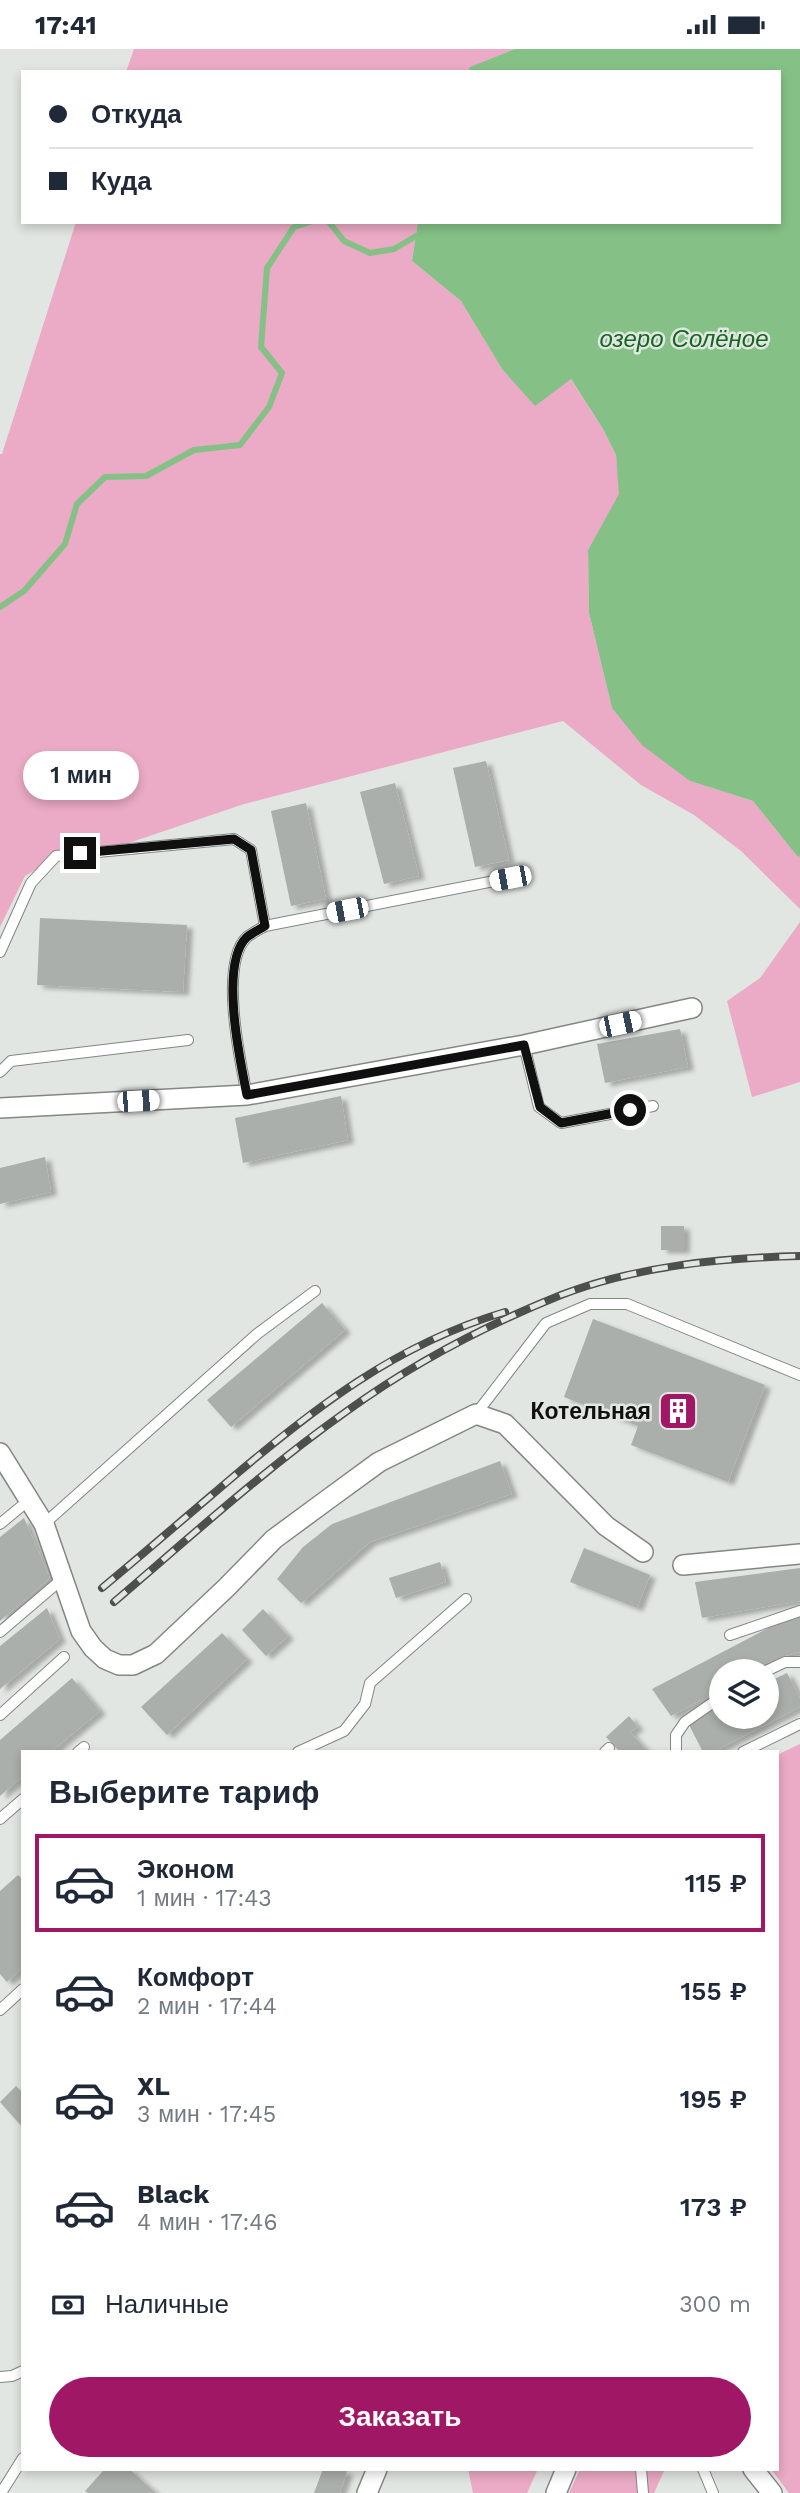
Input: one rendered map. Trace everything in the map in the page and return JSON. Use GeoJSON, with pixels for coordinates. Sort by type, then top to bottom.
{"type":"FeatureCollection","features":[{"type":"Feature","properties":{"kind":"street"},"geometry":{"type":"LineString","coordinates":[[0,1108],[247,1095],[524,1045],[692,1008]]}},
{"type":"Feature","properties":{"kind":"street"},"geometry":{"type":"LineString","coordinates":[[0,1453],[44,1524],[61,1580],[81,1631],[105,1659],[119,1665],[133,1665],[156,1654],[274,1539],[379,1462],[477,1414],[505,1424],[606,1526],[643,1552]]}},
{"type":"Feature","properties":{"kind":"street"},"geometry":{"type":"LineString","coordinates":[[683,1566],[800,1555]]}},
{"type":"Feature","properties":{"kind":"street"},"geometry":{"type":"LineString","coordinates":[[367,2493],[376,2471]]}},
{"type":"Feature","properties":{"kind":"street"},"geometry":{"type":"LineString","coordinates":[[556,2493],[565,2471]]}},
{"type":"Feature","properties":{"kind":"street"},"geometry":{"type":"LineString","coordinates":[[755,2471],[772,2493]]}},
{"type":"Feature","properties":{"kind":"lane"},"geometry":{"type":"LineString","coordinates":[[0,952],[31,883],[56,856],[234,839],[251,850],[265,926]]}},
{"type":"Feature","properties":{"kind":"lane"},"geometry":{"type":"LineString","coordinates":[[247,1095],[234,1029],[234,962],[246,938],[265,926],[510,878]]}},
{"type":"Feature","properties":{"kind":"lane"},"geometry":{"type":"LineString","coordinates":[[0,1072],[11,1061],[188,1040]]}},
{"type":"Feature","properties":{"kind":"lane"},"geometry":{"type":"LineString","coordinates":[[524,1045],[540,1107],[561,1123],[653,1106]]}},
{"type":"Feature","properties":{"kind":"lane"},"geometry":{"type":"LineString","coordinates":[[44,1524],[257,1333],[315,1291]]}},
{"type":"Feature","properties":{"kind":"lane"},"geometry":{"type":"LineString","coordinates":[[477,1414],[547,1323],[590,1304],[627,1304],[800,1374]]}},
{"type":"Feature","properties":{"kind":"lane"},"geometry":{"type":"LineString","coordinates":[[0,1524],[29,1500]]}},
{"type":"Feature","properties":{"kind":"lane"},"geometry":{"type":"LineString","coordinates":[[0,1632],[61,1580]]}},
{"type":"Feature","properties":{"kind":"lane"},"geometry":{"type":"LineString","coordinates":[[302,1750],[344,1731],[365,1704],[370,1683],[466,1599]]}},
{"type":"Feature","properties":{"kind":"lane"},"geometry":{"type":"LineString","coordinates":[[730,1635],[800,1611]]}},
{"type":"Feature","properties":{"kind":"lane"},"geometry":{"type":"LineString","coordinates":[[0,1715],[64,1657]]}},
{"type":"Feature","properties":{"kind":"lane"},"geometry":{"type":"LineString","coordinates":[[779,1665],[800,1662]]}},
{"type":"Feature","properties":{"kind":"lane"},"geometry":{"type":"LineString","coordinates":[[676,1750],[676,1735],[685,1722],[709,1705]]}},
{"type":"Feature","properties":{"kind":"lane"},"geometry":{"type":"LineString","coordinates":[[747,1750],[800,1724]]}},
{"type":"Feature","properties":{"kind":"lane"},"geometry":{"type":"LineString","coordinates":[[0,1819],[21,1801]]}},
{"type":"Feature","properties":{"kind":"lane"},"geometry":{"type":"LineString","coordinates":[[0,2010],[21,1991]]}},
{"type":"Feature","properties":{"kind":"lane"},"geometry":{"type":"LineString","coordinates":[[0,2377],[21,2372]]}},
{"type":"Feature","properties":{"kind":"lane"},"geometry":{"type":"LineString","coordinates":[[1,2493],[21,2461]]}},
{"type":"Feature","properties":{"kind":"lane"},"geometry":{"type":"LineString","coordinates":[[641,2471],[643,2493]]}},
{"type":"Feature","properties":{"kind":"lane"},"geometry":{"type":"LineString","coordinates":[[704,2471],[713,2493]]}},
{"type":"Feature","properties":{"kind":"shaded area"},"geometry":{"type":"Polygon","coordinates":[[[134,49],[515,49],[469,70],[127,70],[134,49]]]}},
{"type":"Feature","properties":{"kind":"shaded area"},"geometry":{"type":"Polygon","coordinates":[[[75,224],[418,224],[412,261],[461,301],[502,369],[535,405],[570,378],[603,429],[616,455],[620,494],[588,550],[589,613],[612,708],[690,781],[753,801],[800,857],[800,909],[741,851],[694,815],[641,785],[563,721],[244,804],[108,850],[66,852],[25,876],[0,927],[2,454],[75,224]]]}},
{"type":"Feature","properties":{"kind":"shaded area"},"geometry":{"type":"Polygon","coordinates":[[[800,922],[800,1082],[752,1097],[727,1001],[760,978],[800,922]]]}},
{"type":"Feature","properties":{"kind":"shaded area"},"geometry":{"type":"Polygon","coordinates":[[[800,1744],[800,2493],[789,2493],[772,2471],[779,2471],[779,1754],[800,1744]]]}},
{"type":"Feature","properties":{"kind":"shaded area"},"geometry":{"type":"Polygon","coordinates":[[[468,2471],[537,2471],[527,2493],[473,2493],[468,2471]]]}},
{"type":"Feature","properties":{"kind":"shaded area"},"geometry":{"type":"Polygon","coordinates":[[[579,2471],[664,2471],[654,2493],[569,2493],[579,2471]]]}},
{"type":"Feature","properties":{"kind":"water","name":"озеро Солёное"},"geometry":{"type":"Polygon","coordinates":[[[515,49],[800,49],[800,857],[753,801],[690,781],[642,745],[612,708],[589,613],[588,550],[619,494],[616,455],[571,379],[535,406],[502,369],[461,301],[412,261],[418,224],[781,224],[781,70],[469,70],[470,67],[515,49]]]}},
{"type":"Feature","properties":{"kind":"building"},"geometry":{"type":"Polygon","coordinates":[[[486,761],[509,860],[475,867],[453,768],[486,761]]]}},
{"type":"Feature","properties":{"kind":"building"},"geometry":{"type":"Polygon","coordinates":[[[395,783],[419,876],[384,884],[360,792],[395,783]]]}},
{"type":"Feature","properties":{"kind":"building"},"geometry":{"type":"Polygon","coordinates":[[[306,803],[326,899],[291,906],[271,811],[306,803]]]}},
{"type":"Feature","properties":{"kind":"building"},"geometry":{"type":"Polygon","coordinates":[[[40,918],[187,925],[183,992],[37,985],[40,918]]]}},
{"type":"Feature","properties":{"kind":"building"},"geometry":{"type":"Polygon","coordinates":[[[680,1029],[688,1067],[605,1083],[597,1044],[680,1029]]]}},
{"type":"Feature","properties":{"kind":"building"},"geometry":{"type":"Polygon","coordinates":[[[341,1096],[348,1140],[243,1163],[235,1118],[341,1096]]]}},
{"type":"Feature","properties":{"kind":"building"},"geometry":{"type":"Polygon","coordinates":[[[45,1157],[51,1192],[0,1204],[0,1168],[45,1157]]]}},
{"type":"Feature","properties":{"kind":"building"},"geometry":{"type":"Polygon","coordinates":[[[661,1226],[684,1226],[684,1250],[661,1250],[661,1226]]]}},
{"type":"Feature","properties":{"kind":"building"},"geometry":{"type":"Polygon","coordinates":[[[322,1303],[345,1330],[231,1427],[207,1400],[322,1303]]]}},
{"type":"Feature","properties":{"kind":"building","name":"Котельная"},"geometry":{"type":"Polygon","coordinates":[[[593,1319],[765,1385],[728,1482],[631,1445],[638,1426],[564,1397],[593,1319]]]}},
{"type":"Feature","properties":{"kind":"building"},"geometry":{"type":"Polygon","coordinates":[[[500,1461],[512,1494],[370,1542],[301,1603],[277,1579],[303,1547],[332,1524],[500,1461]]]}},
{"type":"Feature","properties":{"kind":"building"},"geometry":{"type":"Polygon","coordinates":[[[24,1518],[50,1578],[0,1621],[0,1537],[24,1518]]]}},
{"type":"Feature","properties":{"kind":"building"},"geometry":{"type":"Polygon","coordinates":[[[584,1548],[650,1575],[637,1608],[570,1582],[584,1548]]]}},
{"type":"Feature","properties":{"kind":"building"},"geometry":{"type":"Polygon","coordinates":[[[440,1562],[446,1582],[396,1598],[389,1578],[440,1562]]]}},
{"type":"Feature","properties":{"kind":"building"},"geometry":{"type":"Polygon","coordinates":[[[800,1568],[800,1601],[702,1618],[695,1582],[800,1568]]]}},
{"type":"Feature","properties":{"kind":"building"},"geometry":{"type":"Polygon","coordinates":[[[47,1608],[60,1639],[0,1689],[0,1646],[47,1608]]]}},
{"type":"Feature","properties":{"kind":"building"},"geometry":{"type":"Polygon","coordinates":[[[263,1609],[288,1636],[266,1656],[242,1630],[263,1609]]]}},
{"type":"Feature","properties":{"kind":"building"},"geometry":{"type":"Polygon","coordinates":[[[800,1615],[800,1652],[777,1659],[709,1659],[772,1626],[800,1615]]]}},
{"type":"Feature","properties":{"kind":"building"},"geometry":{"type":"Polygon","coordinates":[[[222,1633],[247,1659],[167,1735],[141,1707],[222,1633]]]}},
{"type":"Feature","properties":{"kind":"building"},"geometry":{"type":"Polygon","coordinates":[[[709,1659],[709,1696],[671,1716],[652,1689],[709,1659]]]}},
{"type":"Feature","properties":{"kind":"building"},"geometry":{"type":"Polygon","coordinates":[[[787,1673],[800,1698],[800,1707],[779,1718],[779,1677],[787,1673]]]}},
{"type":"Feature","properties":{"kind":"building"},"geometry":{"type":"Polygon","coordinates":[[[72,1678],[100,1711],[53,1750],[21,1750],[21,1778],[0,1796],[0,1740],[72,1678]]]}},
{"type":"Feature","properties":{"kind":"building"},"geometry":{"type":"Polygon","coordinates":[[[709,1712],[709,1729],[757,1729],[717,1750],[702,1750],[688,1723],[709,1712]]]}},
{"type":"Feature","properties":{"kind":"building"},"geometry":{"type":"Polygon","coordinates":[[[629,1716],[638,1727],[630,1732],[646,1750],[618,1750],[606,1737],[629,1716]]]}},
{"type":"Feature","properties":{"kind":"building"},"geometry":{"type":"Polygon","coordinates":[[[18,1875],[21,1878],[21,1969],[7,1982],[0,1974],[0,1891],[18,1875]]]}},
{"type":"Feature","properties":{"kind":"building"},"geometry":{"type":"Polygon","coordinates":[[[16,2086],[21,2091],[21,2126],[0,2102],[16,2086]]]}},
{"type":"Feature","properties":{"kind":"building"},"geometry":{"type":"Polygon","coordinates":[[[103,2471],[131,2471],[156,2493],[88,2493],[85,2491],[103,2471]]]}},
{"type":"Feature","properties":{"kind":"building"},"geometry":{"type":"Polygon","coordinates":[[[322,2471],[347,2471],[340,2493],[314,2493],[322,2471]]]}},
{"type":"Feature","properties":{"kind":"waterway"},"geometry":{"type":"LineString","coordinates":[[0,607],[24,591],[65,544],[77,504],[105,477],[146,476],[194,450],[240,445],[269,407],[282,373],[261,347],[267,268],[294,227],[304,224]]}},
{"type":"Feature","properties":{"kind":"waterway"},"geometry":{"type":"LineString","coordinates":[[331,224],[344,241],[370,253],[394,249],[416,236]]}},
{"type":"Feature","properties":{"kind":"railway"},"geometry":{"type":"LineString","coordinates":[[114,1602],[228,1504],[317,1433],[397,1377],[477,1332],[561,1295],[619,1277],[679,1265],[800,1256]]}},
{"type":"Feature","properties":{"kind":"railway"},"geometry":{"type":"LineString","coordinates":[[102,1588],[291,1429],[357,1382],[428,1342],[465,1325],[505,1312]]}},
{"type":"Feature","properties":{"kind":"place","name":"Котельная"},"geometry":{"type":"Point","coordinates":[678,1411]}},
{"type":"Feature","properties":{"kind":"route"},"geometry":{"type":"LineString","coordinates":[[80,853],[234,839],[251,850],[265,926],[246,938],[234,962],[234,1029],[247,1095],[524,1045],[540,1107],[561,1123],[630,1110]]}}]}
